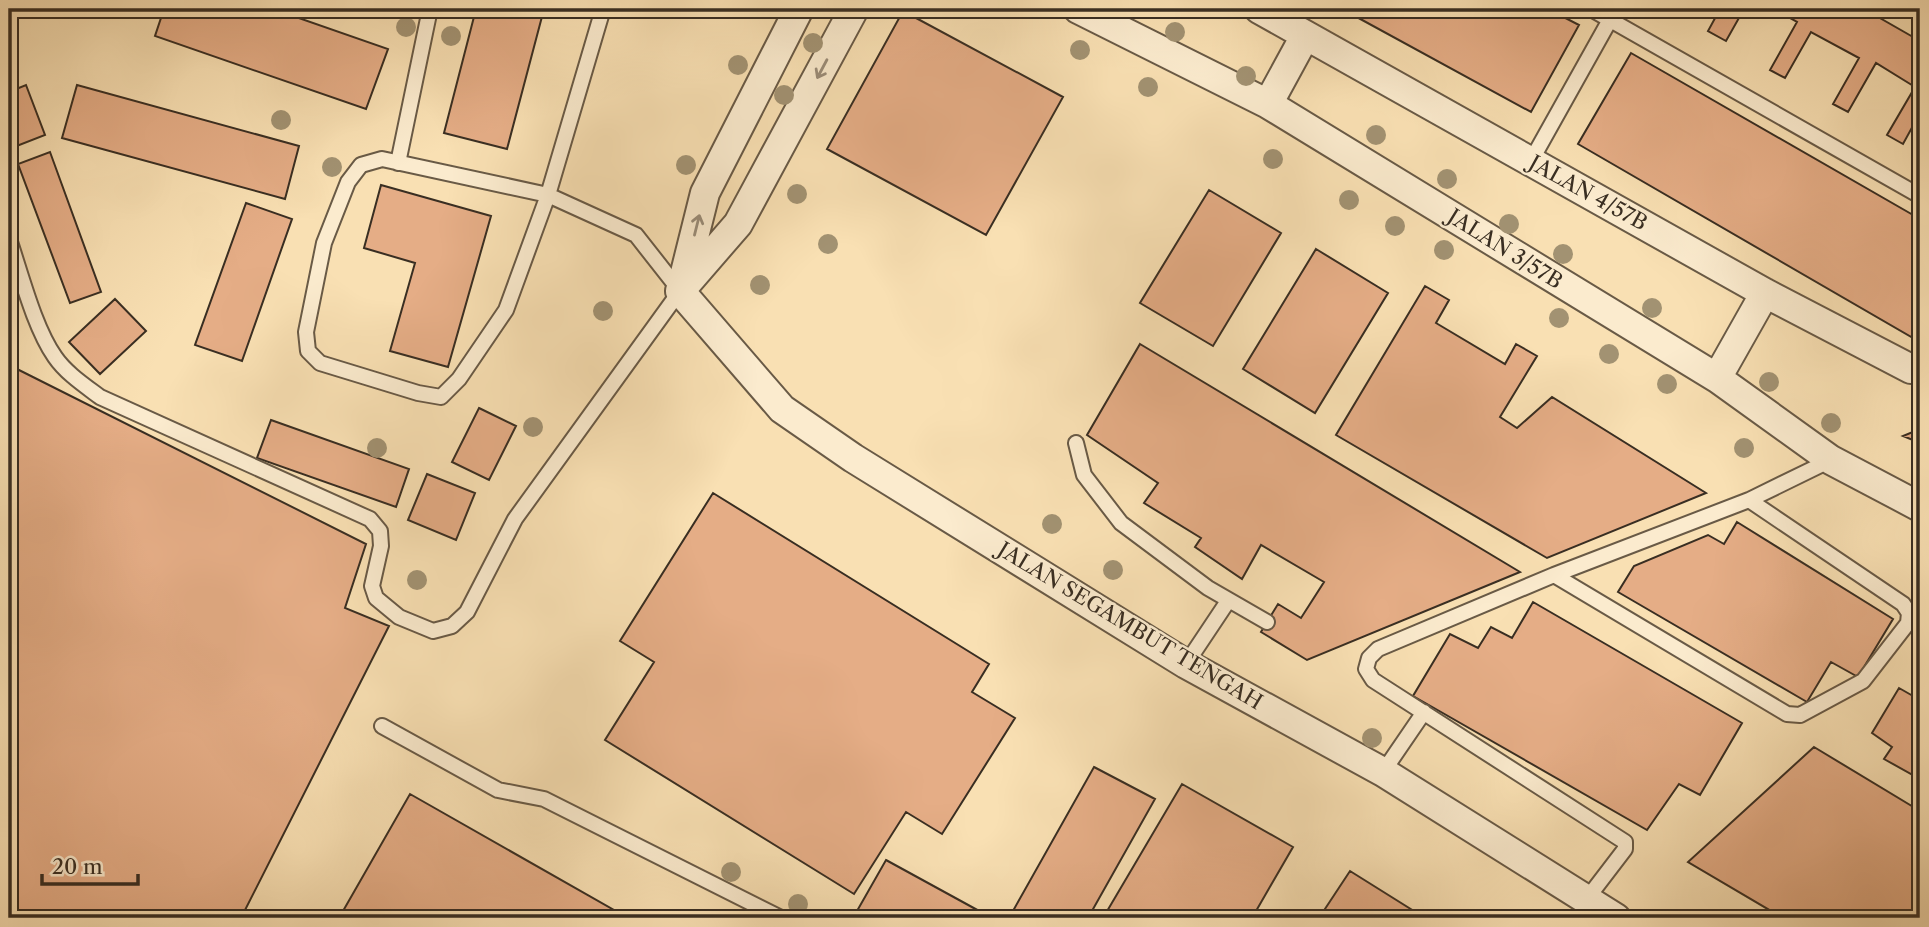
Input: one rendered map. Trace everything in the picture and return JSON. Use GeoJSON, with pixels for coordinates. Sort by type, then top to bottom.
{"type":"FeatureCollection","features":[{"type":"Feature","properties":{"kind":"street"},"geometry":{"type":"LineString","coordinates":[[680,291],[705,193],[799,9]]}},
{"type":"Feature","properties":{"kind":"street"},"geometry":{"type":"LineString","coordinates":[[680,291],[738,224],[854,9]]}},
{"type":"Feature","properties":{"kind":"street","name":"JALAN 3/57B"},"geometry":{"type":"LineString","coordinates":[[1078,9],[1268,104],[1717,378],[1831,460],[1920,507]]}},
{"type":"Feature","properties":{"kind":"street","name":"JALAN 4/57B"},"geometry":{"type":"LineString","coordinates":[[1259,9],[1765,293],[1911,369],[1920,369]]}},
{"type":"Feature","properties":{"kind":"street"},"geometry":{"type":"LineString","coordinates":[[1268,104],[1305,36]]}},
{"type":"Feature","properties":{"kind":"street","name":"JALAN SEGAMBUT TENGAH"},"geometry":{"type":"LineString","coordinates":[[680,291],[782,409],[853,458],[1186,664],[1383,772],[1597,911]]}},
{"type":"Feature","properties":{"kind":"street"},"geometry":{"type":"LineString","coordinates":[[1717,378],[1765,293]]}},
{"type":"Feature","properties":{"kind":"lane"},"geometry":{"type":"LineString","coordinates":[[398,163],[430,9]]}},
{"type":"Feature","properties":{"kind":"lane"},"geometry":{"type":"LineString","coordinates":[[9,239],[45,342],[56,359],[77,380],[100,397],[370,519],[380,531],[381,546],[372,586],[376,598],[399,617],[433,631],[452,626],[467,612],[515,519],[680,291],[636,235],[548,195],[382,159],[361,165],[348,182],[324,243],[306,332],[308,351],[320,363],[418,393],[441,397],[459,379],[506,310],[548,195],[603,9]]}},
{"type":"Feature","properties":{"kind":"lane"},"geometry":{"type":"LineString","coordinates":[[1591,9],[1613,14],[1920,196]]}},
{"type":"Feature","properties":{"kind":"lane"},"geometry":{"type":"LineString","coordinates":[[1531,161],[1613,14]]}},
{"type":"Feature","properties":{"kind":"lane"},"geometry":{"type":"LineString","coordinates":[[1076,443],[1084,475],[1121,523],[1208,588],[1267,622]]}},
{"type":"Feature","properties":{"kind":"lane"},"geometry":{"type":"LineString","coordinates":[[1597,911],[1625,849],[1625,842],[1373,680],[1366,669],[1369,657],[1378,649],[1554,575],[1749,500],[1831,460]]}},
{"type":"Feature","properties":{"kind":"lane"},"geometry":{"type":"LineString","coordinates":[[1554,575],[1787,714],[1800,715],[1863,681],[1908,623],[1909,613],[1903,604],[1749,500]]}},
{"type":"Feature","properties":{"kind":"lane"},"geometry":{"type":"LineString","coordinates":[[1186,664],[1228,601]]}},
{"type":"Feature","properties":{"kind":"lane"},"geometry":{"type":"LineString","coordinates":[[1383,772],[1424,712]]}},
{"type":"Feature","properties":{"kind":"lane"},"geometry":{"type":"LineString","coordinates":[[382,726],[498,790],[544,799],[781,918]]}},
{"type":"Feature","properties":{"kind":"building"},"geometry":{"type":"Polygon","coordinates":[[[164,9],[273,9],[388,49],[366,109],[155,36],[164,9]]]}},
{"type":"Feature","properties":{"kind":"building"},"geometry":{"type":"Polygon","coordinates":[[[476,9],[544,9],[507,149],[444,133],[476,9]]]}},
{"type":"Feature","properties":{"kind":"building"},"geometry":{"type":"Polygon","coordinates":[[[1342,9],[1548,9],[1579,25],[1531,112],[1342,9]]]}},
{"type":"Feature","properties":{"kind":"building"},"geometry":{"type":"Polygon","coordinates":[[[1720,9],[1744,9],[1726,41],[1708,31],[1720,9]]]}},
{"type":"Feature","properties":{"kind":"building"},"geometry":{"type":"Polygon","coordinates":[[[1774,9],[1864,9],[1920,41],[1920,113],[1903,144],[1887,135],[1915,87],[1876,63],[1848,112],[1833,104],[1859,58],[1811,32],[1785,78],[1770,70],[1797,22],[1774,9]]]}},
{"type":"Feature","properties":{"kind":"building"},"geometry":{"type":"Polygon","coordinates":[[[903,11],[1063,97],[986,235],[827,149],[903,11]]]}},
{"type":"Feature","properties":{"kind":"building"},"geometry":{"type":"Polygon","coordinates":[[[1631,53],[1920,219],[1920,342],[1578,144],[1631,53]]]}},
{"type":"Feature","properties":{"kind":"building"},"geometry":{"type":"Polygon","coordinates":[[[26,85],[45,135],[9,149],[9,92],[26,85]]]}},
{"type":"Feature","properties":{"kind":"building"},"geometry":{"type":"Polygon","coordinates":[[[77,85],[299,146],[285,199],[62,138],[77,85]]]}},
{"type":"Feature","properties":{"kind":"building"},"geometry":{"type":"Polygon","coordinates":[[[50,152],[101,292],[70,303],[18,164],[50,152]]]}},
{"type":"Feature","properties":{"kind":"building"},"geometry":{"type":"Polygon","coordinates":[[[381,185],[491,216],[448,367],[390,351],[415,263],[364,248],[381,185]]]}},
{"type":"Feature","properties":{"kind":"building"},"geometry":{"type":"Polygon","coordinates":[[[1209,190],[1281,233],[1213,346],[1140,303],[1209,190]]]}},
{"type":"Feature","properties":{"kind":"building"},"geometry":{"type":"Polygon","coordinates":[[[246,203],[292,219],[242,361],[195,345],[246,203]]]}},
{"type":"Feature","properties":{"kind":"building"},"geometry":{"type":"Polygon","coordinates":[[[1316,249],[1388,293],[1315,413],[1243,369],[1316,249]]]}},
{"type":"Feature","properties":{"kind":"building"},"geometry":{"type":"Polygon","coordinates":[[[1425,286],[1449,300],[1436,323],[1505,364],[1516,344],[1537,356],[1500,417],[1517,428],[1552,397],[1706,493],[1547,558],[1336,435],[1425,286]]]}},
{"type":"Feature","properties":{"kind":"building"},"geometry":{"type":"Polygon","coordinates":[[[115,299],[146,331],[100,374],[69,342],[115,299]]]}},
{"type":"Feature","properties":{"kind":"building"},"geometry":{"type":"Polygon","coordinates":[[[1140,344],[1520,572],[1307,660],[1261,632],[1278,604],[1301,618],[1324,582],[1261,545],[1242,579],[1195,547],[1201,538],[1144,503],[1158,483],[1087,435],[1140,344]]]}},
{"type":"Feature","properties":{"kind":"building"},"geometry":{"type":"Polygon","coordinates":[[[9,365],[366,544],[345,608],[389,626],[241,918],[9,918],[9,365]]]}},
{"type":"Feature","properties":{"kind":"building"},"geometry":{"type":"Polygon","coordinates":[[[479,408],[516,426],[489,480],[452,462],[479,408]]]}},
{"type":"Feature","properties":{"kind":"building"},"geometry":{"type":"Polygon","coordinates":[[[271,420],[409,469],[396,507],[257,458],[271,420]]]}},
{"type":"Feature","properties":{"kind":"building"},"geometry":{"type":"Polygon","coordinates":[[[1920,429],[1920,443],[1903,436],[1920,429]]]}},
{"type":"Feature","properties":{"kind":"building"},"geometry":{"type":"Polygon","coordinates":[[[427,474],[475,493],[456,540],[408,520],[427,474]]]}},
{"type":"Feature","properties":{"kind":"building"},"geometry":{"type":"Polygon","coordinates":[[[713,493],[989,664],[972,692],[1015,718],[942,834],[906,812],[854,894],[605,740],[654,662],[620,641],[713,493]]]}},
{"type":"Feature","properties":{"kind":"building"},"geometry":{"type":"Polygon","coordinates":[[[1737,522],[1893,619],[1858,677],[1831,662],[1807,702],[1618,592],[1634,566],[1708,535],[1724,544],[1737,522]]]}},
{"type":"Feature","properties":{"kind":"building"},"geometry":{"type":"Polygon","coordinates":[[[1533,602],[1742,723],[1700,795],[1679,784],[1647,830],[1413,696],[1450,634],[1478,648],[1491,627],[1512,638],[1533,602]]]}},
{"type":"Feature","properties":{"kind":"building"},"geometry":{"type":"Polygon","coordinates":[[[1899,688],[1920,700],[1920,779],[1884,759],[1892,747],[1872,733],[1899,688]]]}},
{"type":"Feature","properties":{"kind":"building"},"geometry":{"type":"Polygon","coordinates":[[[1814,747],[1920,811],[1920,918],[1783,918],[1688,862],[1814,747]]]}},
{"type":"Feature","properties":{"kind":"building"},"geometry":{"type":"Polygon","coordinates":[[[1094,767],[1155,799],[1088,918],[1009,918],[1094,767]]]}},
{"type":"Feature","properties":{"kind":"building"},"geometry":{"type":"Polygon","coordinates":[[[1182,784],[1293,847],[1252,918],[1103,918],[1182,784]]]}},
{"type":"Feature","properties":{"kind":"building"},"geometry":{"type":"Polygon","coordinates":[[[410,794],[628,918],[339,918],[410,794]]]}},
{"type":"Feature","properties":{"kind":"building"},"geometry":{"type":"Polygon","coordinates":[[[886,860],[992,918],[853,918],[886,860]]]}},
{"type":"Feature","properties":{"kind":"building"},"geometry":{"type":"Polygon","coordinates":[[[1350,871],[1425,918],[1319,918],[1350,871]]]}}]}
